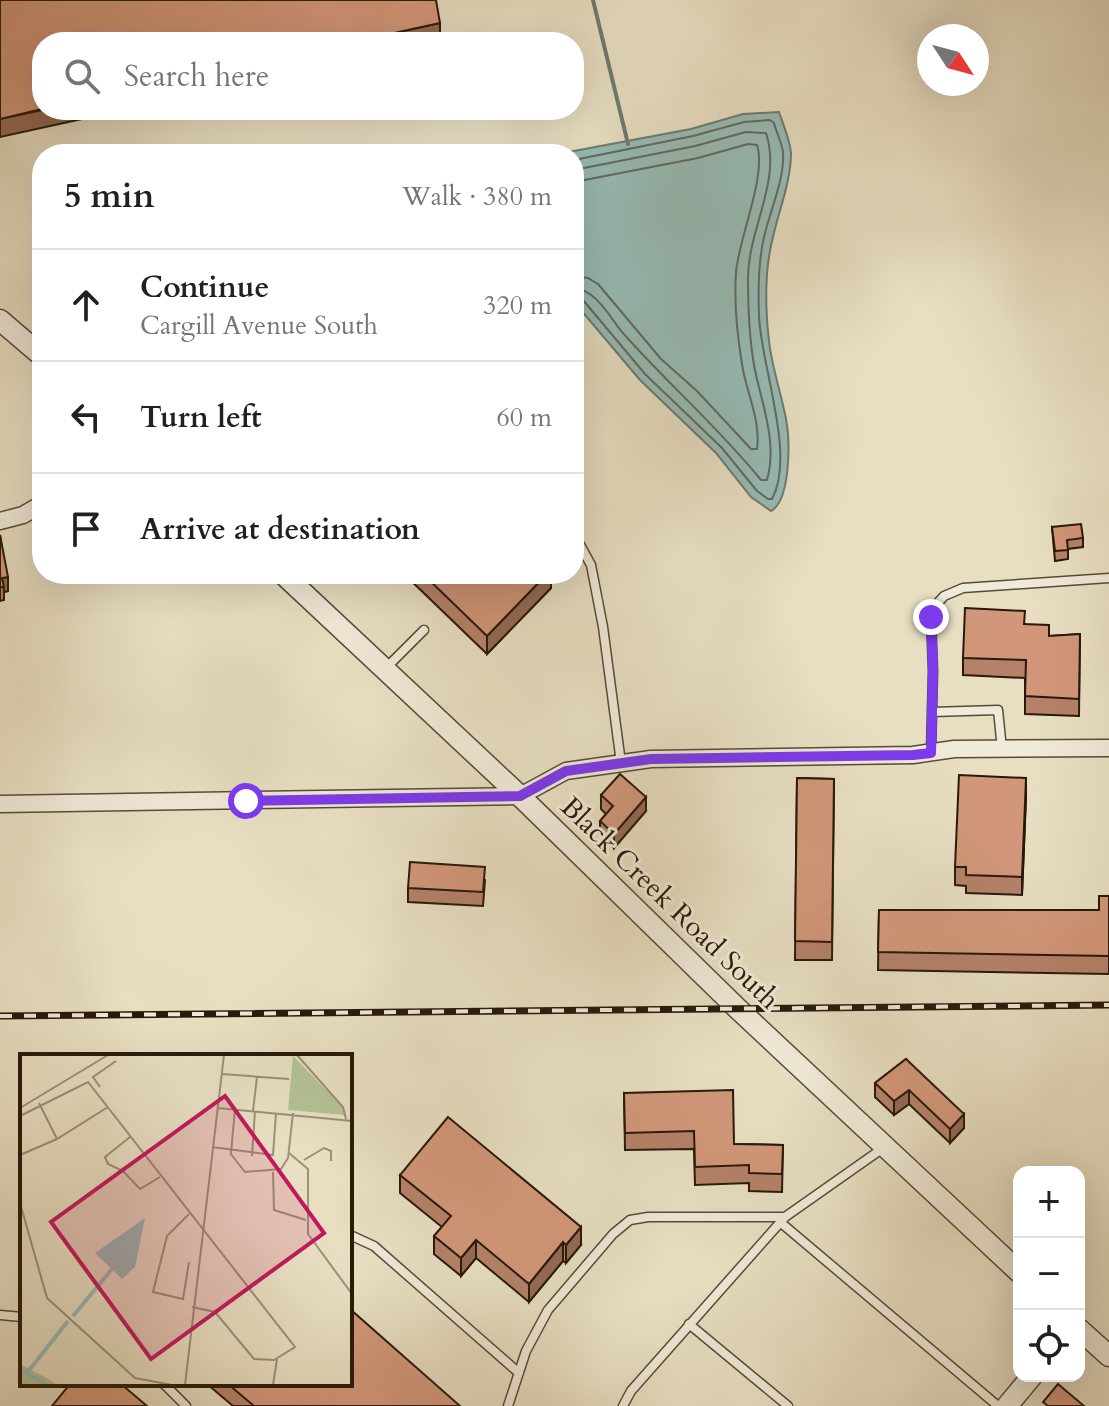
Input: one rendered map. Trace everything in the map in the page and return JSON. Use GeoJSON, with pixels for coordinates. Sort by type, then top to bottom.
{"type":"FeatureCollection","features":[{"type":"Feature","properties":{"kind":"street"},"geometry":{"type":"LineString","coordinates":[[0,320],[32,347]]}},
{"type":"Feature","properties":{"kind":"street"},"geometry":{"type":"LineString","coordinates":[[0,521],[32,510]]}},
{"type":"Feature","properties":{"kind":"street","name":"Black Creek Road South"},"geometry":{"type":"LineString","coordinates":[[294,584],[520,796],[738,1009],[1013,1266]]}},
{"type":"Feature","properties":{"kind":"street"},"geometry":{"type":"LineString","coordinates":[[0,804],[520,796],[566,771],[621,763],[699,757],[913,755],[954,749],[1109,748]]}},
{"type":"Feature","properties":{"kind":"street"},"geometry":{"type":"LineString","coordinates":[[1085,1334],[1109,1356]]}},
{"type":"Feature","properties":{"kind":"street"},"geometry":{"type":"LineString","coordinates":[[1007,1406],[1027,1382]]}},
{"type":"Feature","properties":{"kind":"lane"},"geometry":{"type":"LineString","coordinates":[[584,552],[591,565],[603,627],[621,763]]}},
{"type":"Feature","properties":{"kind":"lane"},"geometry":{"type":"LineString","coordinates":[[931,753],[931,617],[944,596],[963,588],[1109,578]]}},
{"type":"Feature","properties":{"kind":"lane"},"geometry":{"type":"LineString","coordinates":[[385,670],[424,630]]}},
{"type":"Feature","properties":{"kind":"lane"},"geometry":{"type":"LineString","coordinates":[[932,712],[998,710],[1002,749]]}},
{"type":"Feature","properties":{"kind":"lane"},"geometry":{"type":"LineString","coordinates":[[623,1406],[631,1391],[782,1220],[887,1146]]}},
{"type":"Feature","properties":{"kind":"lane"},"geometry":{"type":"LineString","coordinates":[[508,1406],[535,1330],[548,1310],[613,1234],[630,1220],[648,1217],[782,1220],[998,1406]]}},
{"type":"Feature","properties":{"kind":"lane"},"geometry":{"type":"LineString","coordinates":[[352,1236],[374,1246],[519,1373]]}},
{"type":"Feature","properties":{"kind":"lane"},"geometry":{"type":"LineString","coordinates":[[0,1315],[20,1317]]}},
{"type":"Feature","properties":{"kind":"lane"},"geometry":{"type":"LineString","coordinates":[[689,1324],[788,1406]]}},
{"type":"Feature","properties":{"kind":"lane"},"geometry":{"type":"LineString","coordinates":[[166,1386],[186,1406]]}},
{"type":"Feature","properties":{"kind":"water"},"geometry":{"type":"Polygon","coordinates":[[[779,112],[791,153],[767,276],[770,351],[788,441],[786,483],[778,505],[771,511],[751,497],[716,453],[640,380],[584,314],[584,149],[691,129],[743,114],[779,112]]]}},
{"type":"Feature","properties":{"kind":"building"},"geometry":{"type":"Polygon","coordinates":[[[0,0],[436,0],[440,23],[399,32],[32,32],[32,111],[0,119],[0,0]]]}},
{"type":"Feature","properties":{"kind":"building"},"geometry":{"type":"Polygon","coordinates":[[[1081,524],[1083,538],[1067,540],[1068,550],[1055,551],[1052,527],[1081,524]]]}},
{"type":"Feature","properties":{"kind":"building"},"geometry":{"type":"Polygon","coordinates":[[[0,535],[8,577],[2,578],[4,587],[0,587],[0,535]]]}},
{"type":"Feature","properties":{"kind":"building"},"geometry":{"type":"Polygon","coordinates":[[[433,584],[537,584],[487,636],[433,584]]]}},
{"type":"Feature","properties":{"kind":"building"},"geometry":{"type":"Polygon","coordinates":[[[965,608],[1025,611],[1024,624],[1049,625],[1049,636],[1080,634],[1079,699],[1025,696],[1026,660],[963,658],[965,608]]]}},
{"type":"Feature","properties":{"kind":"building"},"geometry":{"type":"Polygon","coordinates":[[[620,774],[646,797],[614,834],[600,821],[613,806],[601,795],[620,774]]]}},
{"type":"Feature","properties":{"kind":"building"},"geometry":{"type":"Polygon","coordinates":[[[959,775],[1026,778],[1022,877],[966,875],[966,867],[955,867],[959,775]]]}},
{"type":"Feature","properties":{"kind":"building"},"geometry":{"type":"Polygon","coordinates":[[[797,778],[834,779],[832,942],[795,941],[797,778]]]}},
{"type":"Feature","properties":{"kind":"building"},"geometry":{"type":"Polygon","coordinates":[[[410,862],[485,867],[483,892],[408,888],[410,862]]]}},
{"type":"Feature","properties":{"kind":"building"},"geometry":{"type":"Polygon","coordinates":[[[1099,896],[1109,896],[1109,956],[878,952],[879,910],[1099,910],[1099,896]]]}},
{"type":"Feature","properties":{"kind":"building"},"geometry":{"type":"Polygon","coordinates":[[[906,1059],[964,1114],[950,1129],[909,1090],[894,1101],[875,1083],[906,1059]]]}},
{"type":"Feature","properties":{"kind":"building"},"geometry":{"type":"Polygon","coordinates":[[[733,1090],[734,1144],[783,1145],[782,1174],[749,1173],[749,1165],[695,1167],[694,1131],[625,1133],[624,1093],[733,1090]]]}},
{"type":"Feature","properties":{"kind":"building"},"geometry":{"type":"Polygon","coordinates":[[[448,1117],[581,1227],[566,1245],[563,1242],[529,1284],[476,1240],[461,1258],[434,1236],[451,1216],[400,1175],[448,1117]]]}},
{"type":"Feature","properties":{"kind":"building"},"geometry":{"type":"Polygon","coordinates":[[[352,1311],[460,1406],[254,1406],[230,1386],[352,1386],[352,1311]]]}},
{"type":"Feature","properties":{"kind":"building"},"geometry":{"type":"Polygon","coordinates":[[[1058,1384],[1084,1406],[1048,1406],[1043,1402],[1058,1384]]]}},
{"type":"Feature","properties":{"kind":"building"},"geometry":{"type":"Polygon","coordinates":[[[68,1386],[123,1386],[147,1406],[52,1406],[68,1386]]]}},
{"type":"Feature","properties":{"kind":"waterway"},"geometry":{"type":"LineString","coordinates":[[593,0],[628,144]]}},
{"type":"Feature","properties":{"kind":"railway"},"geometry":{"type":"LineString","coordinates":[[0,1016],[1109,1005]]}},
{"type":"Feature","properties":{"kind":"route"},"geometry":{"type":"LineString","coordinates":[[246,801],[520,796],[566,771],[651,759],[931,753],[931,617]]}}]}
